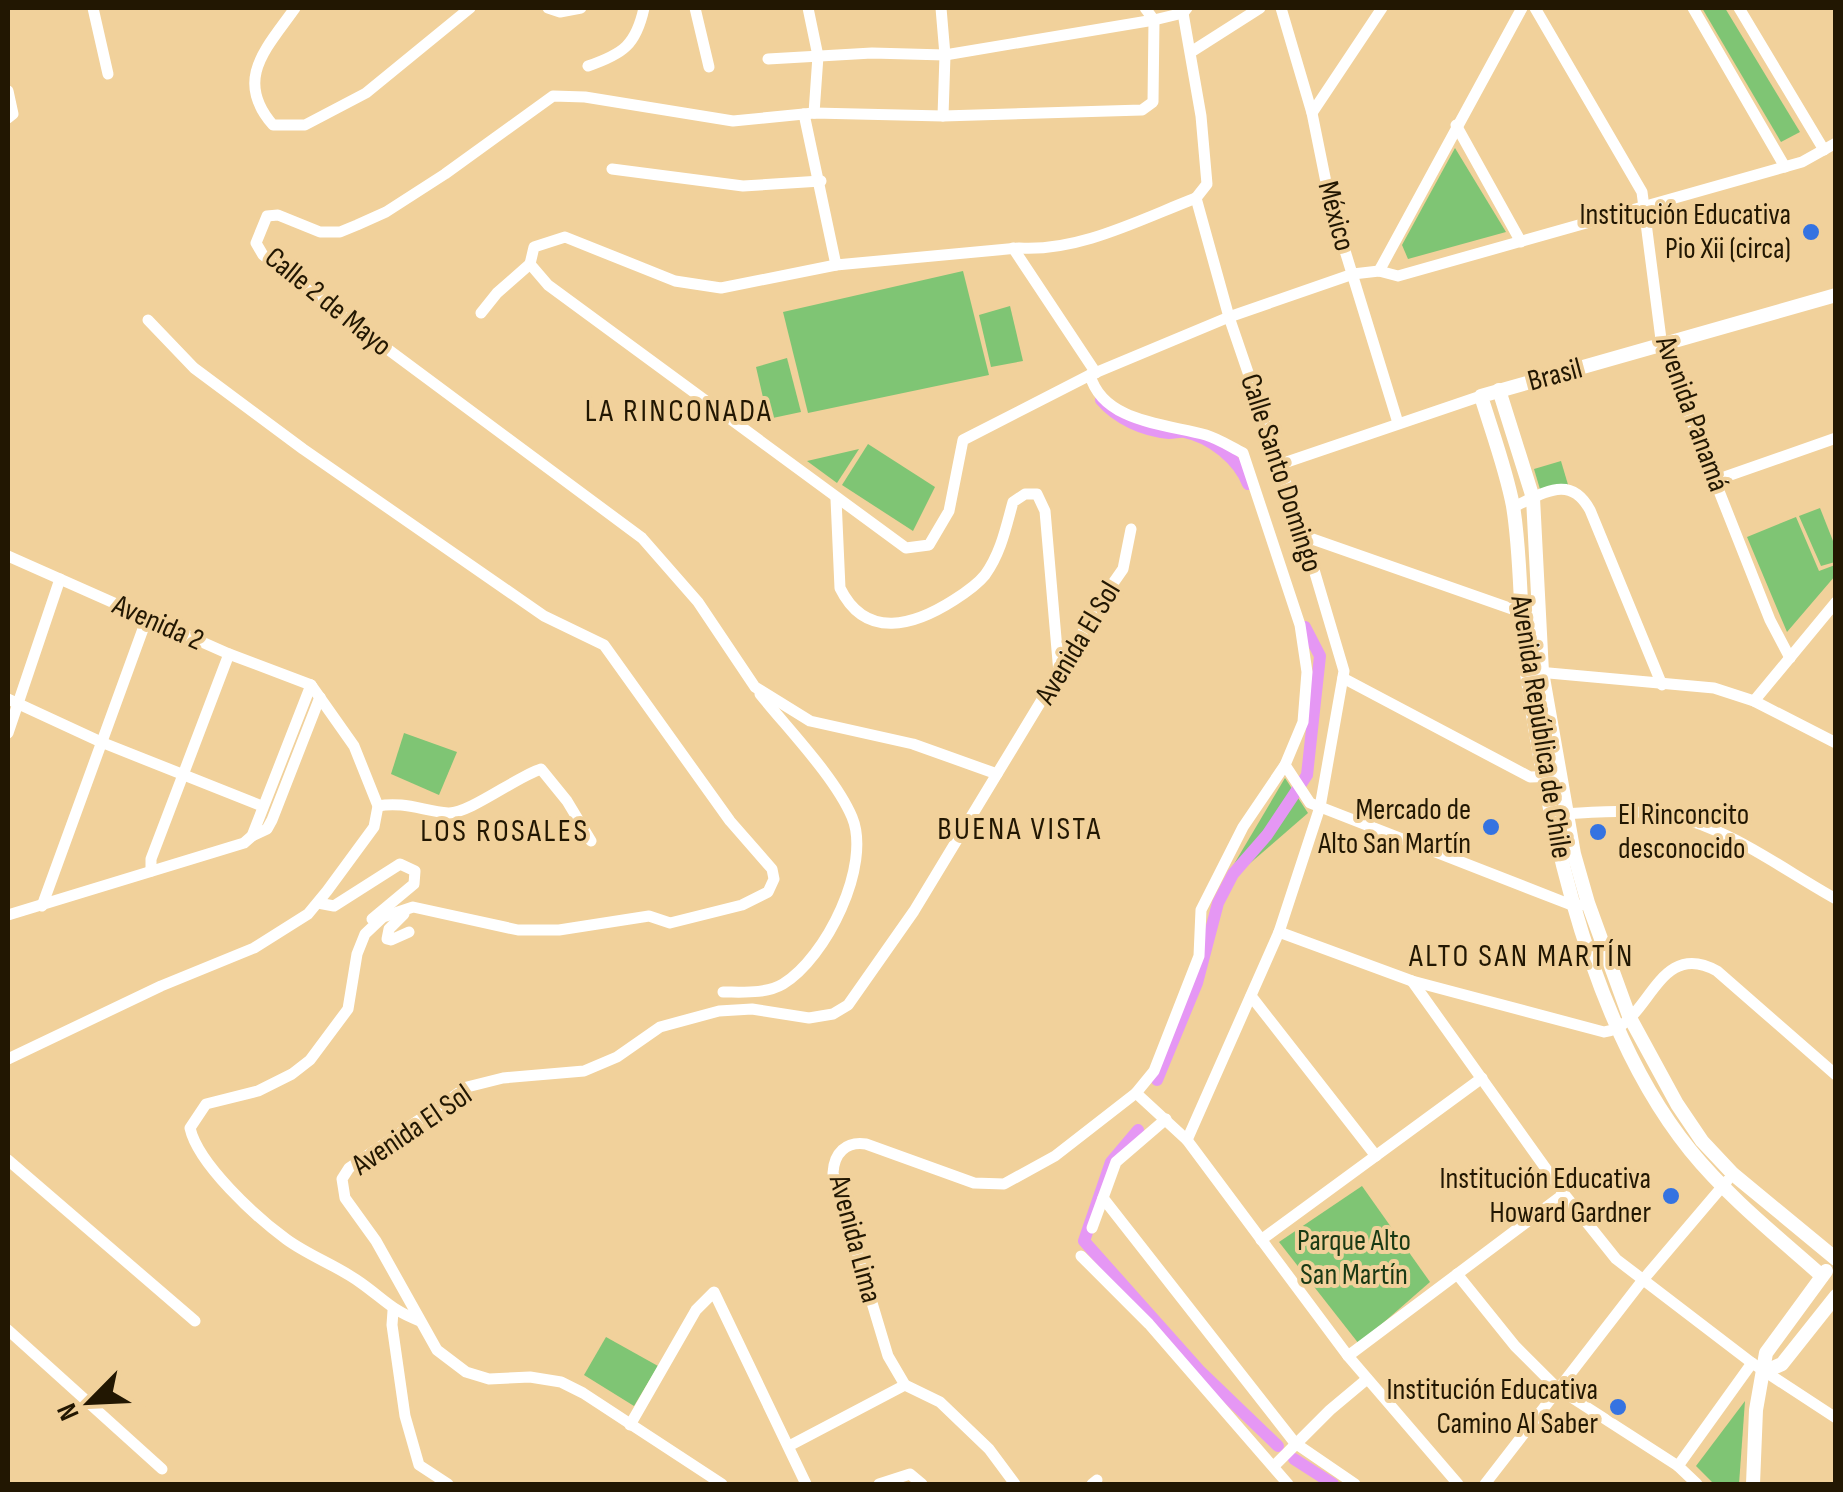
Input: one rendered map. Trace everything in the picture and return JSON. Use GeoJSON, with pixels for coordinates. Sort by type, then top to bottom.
{"type":"FeatureCollection","features":[{"type":"Feature","properties":{"kind":"street"},"geometry":{"type":"LineString","coordinates":[[93,8],[108,74]]}},
{"type":"Feature","properties":{"kind":"street"},"geometry":{"type":"LineString","coordinates":[[295,8],[255,65],[254,96],[273,125],[305,124],[366,92],[470,8]]}},
{"type":"Feature","properties":{"kind":"street"},"geometry":{"type":"LineString","coordinates":[[548,8],[560,12],[581,8]]}},
{"type":"Feature","properties":{"kind":"street"},"geometry":{"type":"LineString","coordinates":[[588,66],[617,57],[639,32],[644,8]]}},
{"type":"Feature","properties":{"kind":"street"},"geometry":{"type":"LineString","coordinates":[[695,8],[709,68]]}},
{"type":"Feature","properties":{"kind":"street"},"geometry":{"type":"LineString","coordinates":[[808,8],[818,56],[809,114],[836,265]]}},
{"type":"Feature","properties":{"kind":"street"},"geometry":{"type":"LineString","coordinates":[[941,8],[945,54],[943,116]]}},
{"type":"Feature","properties":{"kind":"street"},"geometry":{"type":"LineString","coordinates":[[1145,8],[1154,20]]}},
{"type":"Feature","properties":{"kind":"street"},"geometry":{"type":"LineString","coordinates":[[1191,52],[1260,8]]}},
{"type":"Feature","properties":{"kind":"street","name":"México"},"geometry":{"type":"LineString","coordinates":[[1281,8],[1312,113],[1330,202],[1398,423]]}},
{"type":"Feature","properties":{"kind":"street"},"geometry":{"type":"LineString","coordinates":[[1312,113],[1382,8]]}},
{"type":"Feature","properties":{"kind":"street"},"geometry":{"type":"LineString","coordinates":[[1380,271],[1522,8]]}},
{"type":"Feature","properties":{"kind":"street","name":"Avenida Panamá"},"geometry":{"type":"LineString","coordinates":[[1535,8],[1642,192],[1662,347],[1770,620],[1790,658]]}},
{"type":"Feature","properties":{"kind":"street"},"geometry":{"type":"LineString","coordinates":[[1693,8],[1785,167]]}},
{"type":"Feature","properties":{"kind":"street"},"geometry":{"type":"LineString","coordinates":[[530,264],[548,285],[906,548],[929,545],[949,511],[963,440],[1093,374],[1230,317],[1353,274],[1380,271],[1398,276],[1785,167],[1830,146],[1739,8]]}},
{"type":"Feature","properties":{"kind":"street"},"geometry":{"type":"LineString","coordinates":[[768,58],[945,54],[1154,20],[1185,10]]}},
{"type":"Feature","properties":{"kind":"street","name":"Calle Santo Domingo"},"geometry":{"type":"LineString","coordinates":[[1185,10],[1207,184],[1196,198],[1230,317],[1304,536],[1344,671],[1320,807],[1279,932],[1187,1140]]}},
{"type":"Feature","properties":{"kind":"street","name":"Calle 2 de Mayo"},"geometry":{"type":"LineString","coordinates":[[996,774],[912,744],[810,721],[755,688],[698,602],[642,538],[304,287],[263,255],[256,242],[268,216],[278,214],[320,232],[340,232],[386,212],[553,96],[585,96],[713,120],[809,114],[943,116],[1142,110],[1153,102],[1154,20]]}},
{"type":"Feature","properties":{"kind":"street"},"geometry":{"type":"LineString","coordinates":[[8,91],[10,116]]}},
{"type":"Feature","properties":{"kind":"street"},"geometry":{"type":"LineString","coordinates":[[1456,125],[1521,242]]}},
{"type":"Feature","properties":{"kind":"street"},"geometry":{"type":"LineString","coordinates":[[612,169],[742,186],[820,181]]}},
{"type":"Feature","properties":{"kind":"street"},"geometry":{"type":"LineString","coordinates":[[480,312],[530,264],[534,247],[565,236],[655,274],[701,287],[745,286],[836,265],[1038,249],[1097,236],[1196,198]]}},
{"type":"Feature","properties":{"kind":"street"},"geometry":{"type":"LineString","coordinates":[[1013,248],[1093,374],[1091,382],[1116,408],[1142,420],[1211,436],[1243,453],[1300,624],[1307,672],[1303,722],[1286,765],[1243,827],[1201,910],[1198,956],[1181,1008],[1154,1072],[1136,1093],[1187,1140],[1348,1356],[1458,1484]]}},
{"type":"Feature","properties":{"kind":"street","name":"Brasil"},"geometry":{"type":"LineString","coordinates":[[1278,465],[1499,390],[1836,295]]}},
{"type":"Feature","properties":{"kind":"street"},"geometry":{"type":"LineString","coordinates":[[148,320],[194,368],[302,448],[544,616],[604,645],[730,821],[772,869],[774,879],[768,892],[742,905],[670,923],[649,916],[559,930],[518,930],[413,907],[383,917],[365,934]]}},
{"type":"Feature","properties":{"kind":"street","name":"Avenida República de Chile"},"geometry":{"type":"LineString","coordinates":[[1499,390],[1533,498],[1538,616],[1534,672],[1550,815],[1618,1028],[1664,1114],[1722,1188],[1822,1276]]}},
{"type":"Feature","properties":{"kind":"street","name":"Avenida República de Chile"},"geometry":{"type":"LineString","coordinates":[[1482,396],[1513,507],[1520,614],[1561,776],[1581,905],[1630,1016],[1702,1141],[1732,1174],[1835,1259]]}},
{"type":"Feature","properties":{"kind":"street"},"geometry":{"type":"LineString","coordinates":[[1716,480],[1836,438]]}},
{"type":"Feature","properties":{"kind":"street"},"geometry":{"type":"LineString","coordinates":[[1513,507],[1564,488],[1574,489],[1585,500],[1662,685]]}},
{"type":"Feature","properties":{"kind":"street"},"geometry":{"type":"LineString","coordinates":[[836,498],[840,588],[846,600],[875,621],[902,624],[928,616],[983,578],[1000,550],[1013,502],[1024,494],[1037,494],[1045,511],[1059,674]]}},
{"type":"Feature","properties":{"kind":"street","name":"Avenida El Sol"},"geometry":{"type":"LineString","coordinates":[[722,1484],[560,1382],[530,1376],[490,1379],[466,1372],[437,1350],[376,1241],[345,1198],[342,1180],[349,1168],[467,1087],[503,1078],[584,1071],[617,1057],[660,1027],[719,1011],[752,1009],[809,1018],[833,1014],[848,1005],[914,911],[1118,579],[1131,529]]}},
{"type":"Feature","properties":{"kind":"street"},"geometry":{"type":"LineString","coordinates":[[1304,536],[1520,614],[1538,616]]}},
{"type":"Feature","properties":{"kind":"street","name":"Avenida 2"},"geometry":{"type":"LineString","coordinates":[[8,556],[230,654],[311,685]]}},
{"type":"Feature","properties":{"kind":"street"},"geometry":{"type":"LineString","coordinates":[[8,733],[13,701],[60,579]]}},
{"type":"Feature","properties":{"kind":"street"},"geometry":{"type":"LineString","coordinates":[[1754,702],[1836,602]]}},
{"type":"Feature","properties":{"kind":"street"},"geometry":{"type":"LineString","coordinates":[[42,906],[147,618]]}},
{"type":"Feature","properties":{"kind":"street"},"geometry":{"type":"LineString","coordinates":[[151,871],[152,859],[230,654]]}},
{"type":"Feature","properties":{"kind":"street"},"geometry":{"type":"LineString","coordinates":[[1534,672],[1714,688],[1754,702],[1836,743]]}},
{"type":"Feature","properties":{"kind":"street"},"geometry":{"type":"LineString","coordinates":[[1343,678],[1530,778],[1561,776]]}},
{"type":"Feature","properties":{"kind":"street"},"geometry":{"type":"LineString","coordinates":[[8,1059],[161,986],[254,948],[308,914],[318,902],[374,827],[378,806],[354,746],[311,685]]}},
{"type":"Feature","properties":{"kind":"street"},"geometry":{"type":"LineString","coordinates":[[252,836],[311,685]]}},
{"type":"Feature","properties":{"kind":"street"},"geometry":{"type":"LineString","coordinates":[[723,992],[776,987],[815,955],[848,892],[858,852],[853,820],[840,795],[755,688]]}},
{"type":"Feature","properties":{"kind":"street"},"geometry":{"type":"LineString","coordinates":[[8,915],[244,843],[266,828],[320,697]]}},
{"type":"Feature","properties":{"kind":"street"},"geometry":{"type":"LineString","coordinates":[[13,701],[101,742],[262,806]]}},
{"type":"Feature","properties":{"kind":"street"},"geometry":{"type":"LineString","coordinates":[[1286,765],[1310,804],[1581,905]]}},
{"type":"Feature","properties":{"kind":"street"},"geometry":{"type":"LineString","coordinates":[[378,806],[392,803],[448,813],[459,811],[541,769],[567,801],[591,841]]}},
{"type":"Feature","properties":{"kind":"street"},"geometry":{"type":"LineString","coordinates":[[1550,815],[1640,812],[1693,822],[1836,900]]}},
{"type":"Feature","properties":{"kind":"street"},"geometry":{"type":"LineString","coordinates":[[318,902],[334,906],[400,864],[415,871],[414,884],[377,912],[357,954],[348,1009],[310,1060],[258,1091],[206,1104],[190,1128],[194,1146],[206,1164],[287,1240],[362,1283],[393,1311],[420,1321]]}},
{"type":"Feature","properties":{"kind":"street"},"geometry":{"type":"LineString","coordinates":[[409,932],[386,939],[389,928],[413,907]]}},
{"type":"Feature","properties":{"kind":"street"},"geometry":{"type":"LineString","coordinates":[[1279,932],[1412,980],[1604,1032],[1618,1028],[1663,977],[1676,968],[1691,961],[1704,964],[1717,970],[1836,1075]]}},
{"type":"Feature","properties":{"kind":"street"},"geometry":{"type":"LineString","coordinates":[[1412,980],[1564,1194],[1616,1259],[1758,1367],[1836,1418]]}},
{"type":"Feature","properties":{"kind":"street"},"geometry":{"type":"LineString","coordinates":[[1251,996],[1376,1156]]}},
{"type":"Feature","properties":{"kind":"street"},"geometry":{"type":"LineString","coordinates":[[1261,1240],[1482,1078]]}},
{"type":"Feature","properties":{"kind":"street","name":"Avenida Lima"},"geometry":{"type":"LineString","coordinates":[[905,1385],[888,1356],[834,1173],[842,1149],[858,1142],[974,1183],[1004,1184],[1055,1156],[1136,1093]]}},
{"type":"Feature","properties":{"kind":"street"},"geometry":{"type":"LineString","coordinates":[[1092,1228],[1116,1162],[1166,1119]]}},
{"type":"Feature","properties":{"kind":"street"},"geometry":{"type":"LineString","coordinates":[[8,1160],[196,1322]]}},
{"type":"Feature","properties":{"kind":"street"},"geometry":{"type":"LineString","coordinates":[[1485,1484],[1642,1281],[1732,1174]]}},
{"type":"Feature","properties":{"kind":"street"},"geometry":{"type":"LineString","coordinates":[[1348,1356],[1564,1194]]}},
{"type":"Feature","properties":{"kind":"street"},"geometry":{"type":"LineString","coordinates":[[1103,1198],[1295,1443],[1355,1484]]}},
{"type":"Feature","properties":{"kind":"street"},"geometry":{"type":"LineString","coordinates":[[1081,1256],[1149,1324],[1288,1484]]}},
{"type":"Feature","properties":{"kind":"street"},"geometry":{"type":"LineString","coordinates":[[1678,1466],[1758,1367],[1835,1259]]}},
{"type":"Feature","properties":{"kind":"street"},"geometry":{"type":"LineString","coordinates":[[1457,1274],[1515,1346],[1557,1388],[1678,1466],[1697,1484]]}},
{"type":"Feature","properties":{"kind":"street"},"geometry":{"type":"LineString","coordinates":[[630,1424],[696,1310],[714,1292],[806,1484]]}},
{"type":"Feature","properties":{"kind":"street"},"geometry":{"type":"LineString","coordinates":[[1758,1367],[1782,1364],[1836,1296]]}},
{"type":"Feature","properties":{"kind":"street"},"geometry":{"type":"LineString","coordinates":[[393,1311],[405,1416],[420,1484]]}},
{"type":"Feature","properties":{"kind":"street"},"geometry":{"type":"LineString","coordinates":[[1797,1312],[1815,1324]]}},
{"type":"Feature","properties":{"kind":"street"},"geometry":{"type":"LineString","coordinates":[[8,1330],[162,1469]]}},
{"type":"Feature","properties":{"kind":"street"},"geometry":{"type":"LineString","coordinates":[[1753,1484],[1758,1367]]}},
{"type":"Feature","properties":{"kind":"street"},"geometry":{"type":"LineString","coordinates":[[1274,1466],[1367,1379]]}},
{"type":"Feature","properties":{"kind":"street"},"geometry":{"type":"LineString","coordinates":[[790,1446],[905,1385],[940,1402],[988,1449],[1015,1484]]}},
{"type":"Feature","properties":{"kind":"street"},"geometry":{"type":"LineString","coordinates":[[418,1465],[448,1484]]}},
{"type":"Feature","properties":{"kind":"street"},"geometry":{"type":"LineString","coordinates":[[879,1484],[905,1474],[918,1480]]}},
{"type":"Feature","properties":{"kind":"green space"},"geometry":{"type":"Polygon","coordinates":[[[1702,8],[1725,8],[1800,132],[1781,142],[1702,8]]]}},
{"type":"Feature","properties":{"kind":"green space"},"geometry":{"type":"Polygon","coordinates":[[[1455,148],[1506,232],[1408,259],[1402,245],[1455,148]]]}},
{"type":"Feature","properties":{"kind":"green space"},"geometry":{"type":"Polygon","coordinates":[[[963,271],[989,375],[808,413],[783,312],[963,271]]]}},
{"type":"Feature","properties":{"kind":"green space"},"geometry":{"type":"Polygon","coordinates":[[[1010,306],[1023,361],[991,367],[979,315],[1010,306]]]}},
{"type":"Feature","properties":{"kind":"green space"},"geometry":{"type":"Polygon","coordinates":[[[787,358],[801,412],[768,419],[756,367],[787,358]]]}},
{"type":"Feature","properties":{"kind":"green space"},"geometry":{"type":"Polygon","coordinates":[[[868,444],[935,487],[913,531],[842,485],[868,444]]]}},
{"type":"Feature","properties":{"kind":"green space"},"geometry":{"type":"Polygon","coordinates":[[[859,449],[837,483],[807,461],[859,449]]]}},
{"type":"Feature","properties":{"kind":"green space"},"geometry":{"type":"Polygon","coordinates":[[[1561,461],[1569,488],[1542,496],[1534,469],[1561,461]]]}},
{"type":"Feature","properties":{"kind":"green space"},"geometry":{"type":"Polygon","coordinates":[[[1820,508],[1835,546],[1835,562],[1821,566],[1799,516],[1820,508]]]}},
{"type":"Feature","properties":{"kind":"green space"},"geometry":{"type":"Polygon","coordinates":[[[1796,517],[1819,571],[1835,565],[1835,576],[1787,632],[1747,537],[1796,517]]]}},
{"type":"Feature","properties":{"kind":"green space"},"geometry":{"type":"Polygon","coordinates":[[[404,733],[457,752],[439,795],[391,774],[404,733]]]}},
{"type":"Feature","properties":{"kind":"green space"},"geometry":{"type":"Polygon","coordinates":[[[1285,778],[1308,813],[1218,891],[1285,778]]]}},
{"type":"Feature","properties":{"kind":"green space","name":"Parque Alto San Martín"},"geometry":{"type":"Polygon","coordinates":[[[1362,1186],[1430,1282],[1359,1344],[1279,1242],[1362,1186]]]}},
{"type":"Feature","properties":{"kind":"green space"},"geometry":{"type":"Polygon","coordinates":[[[606,1337],[658,1366],[634,1406],[584,1375],[606,1337]]]}},
{"type":"Feature","properties":{"kind":"green space"},"geometry":{"type":"Polygon","coordinates":[[[1745,1401],[1739,1484],[1714,1484],[1696,1466],[1745,1401]]]}},
{"type":"Feature","properties":{"kind":"waterway"},"geometry":{"type":"LineString","coordinates":[[1101,400],[1141,427],[1185,432],[1214,444],[1231,458],[1248,484]]}},
{"type":"Feature","properties":{"kind":"waterway"},"geometry":{"type":"LineString","coordinates":[[1157,1080],[1197,983],[1218,903],[1233,874],[1267,835],[1307,775],[1320,656],[1305,627]]}},
{"type":"Feature","properties":{"kind":"waterway"},"geometry":{"type":"LineString","coordinates":[[1138,1130],[1111,1162],[1084,1241],[1199,1370],[1278,1446]]}},
{"type":"Feature","properties":{"kind":"waterway"},"geometry":{"type":"LineString","coordinates":[[1294,1459],[1333,1484]]}},
{"type":"Feature","properties":{"kind":"place","name":"Institución Educativa Pio Xii (circa)"},"geometry":{"type":"Point","coordinates":[1811,232]}},
{"type":"Feature","properties":{"kind":"place","name":"Mercado de Alto San Martín"},"geometry":{"type":"Point","coordinates":[1491,827]}},
{"type":"Feature","properties":{"kind":"place","name":"El Rinconcito desconocido"},"geometry":{"type":"Point","coordinates":[1598,832]}},
{"type":"Feature","properties":{"kind":"place","name":"Institución Educativa Howard Gardner"},"geometry":{"type":"Point","coordinates":[1671,1196]}},
{"type":"Feature","properties":{"kind":"place","name":"Institución Educativa Camino Al Saber"},"geometry":{"type":"Point","coordinates":[1618,1407]}},
{"type":"Feature","properties":{"kind":"district","name":"LA RINCONADA"},"geometry":{"type":"Point","coordinates":[679,411]}},
{"type":"Feature","properties":{"kind":"district","name":"BUENA VISTA"},"geometry":{"type":"Point","coordinates":[1020,829]}},
{"type":"Feature","properties":{"kind":"district","name":"LOS ROSALES"},"geometry":{"type":"Point","coordinates":[505,831]}},
{"type":"Feature","properties":{"kind":"district","name":"ALTO SAN MARTÍN"},"geometry":{"type":"Point","coordinates":[1522,956]}}]}
